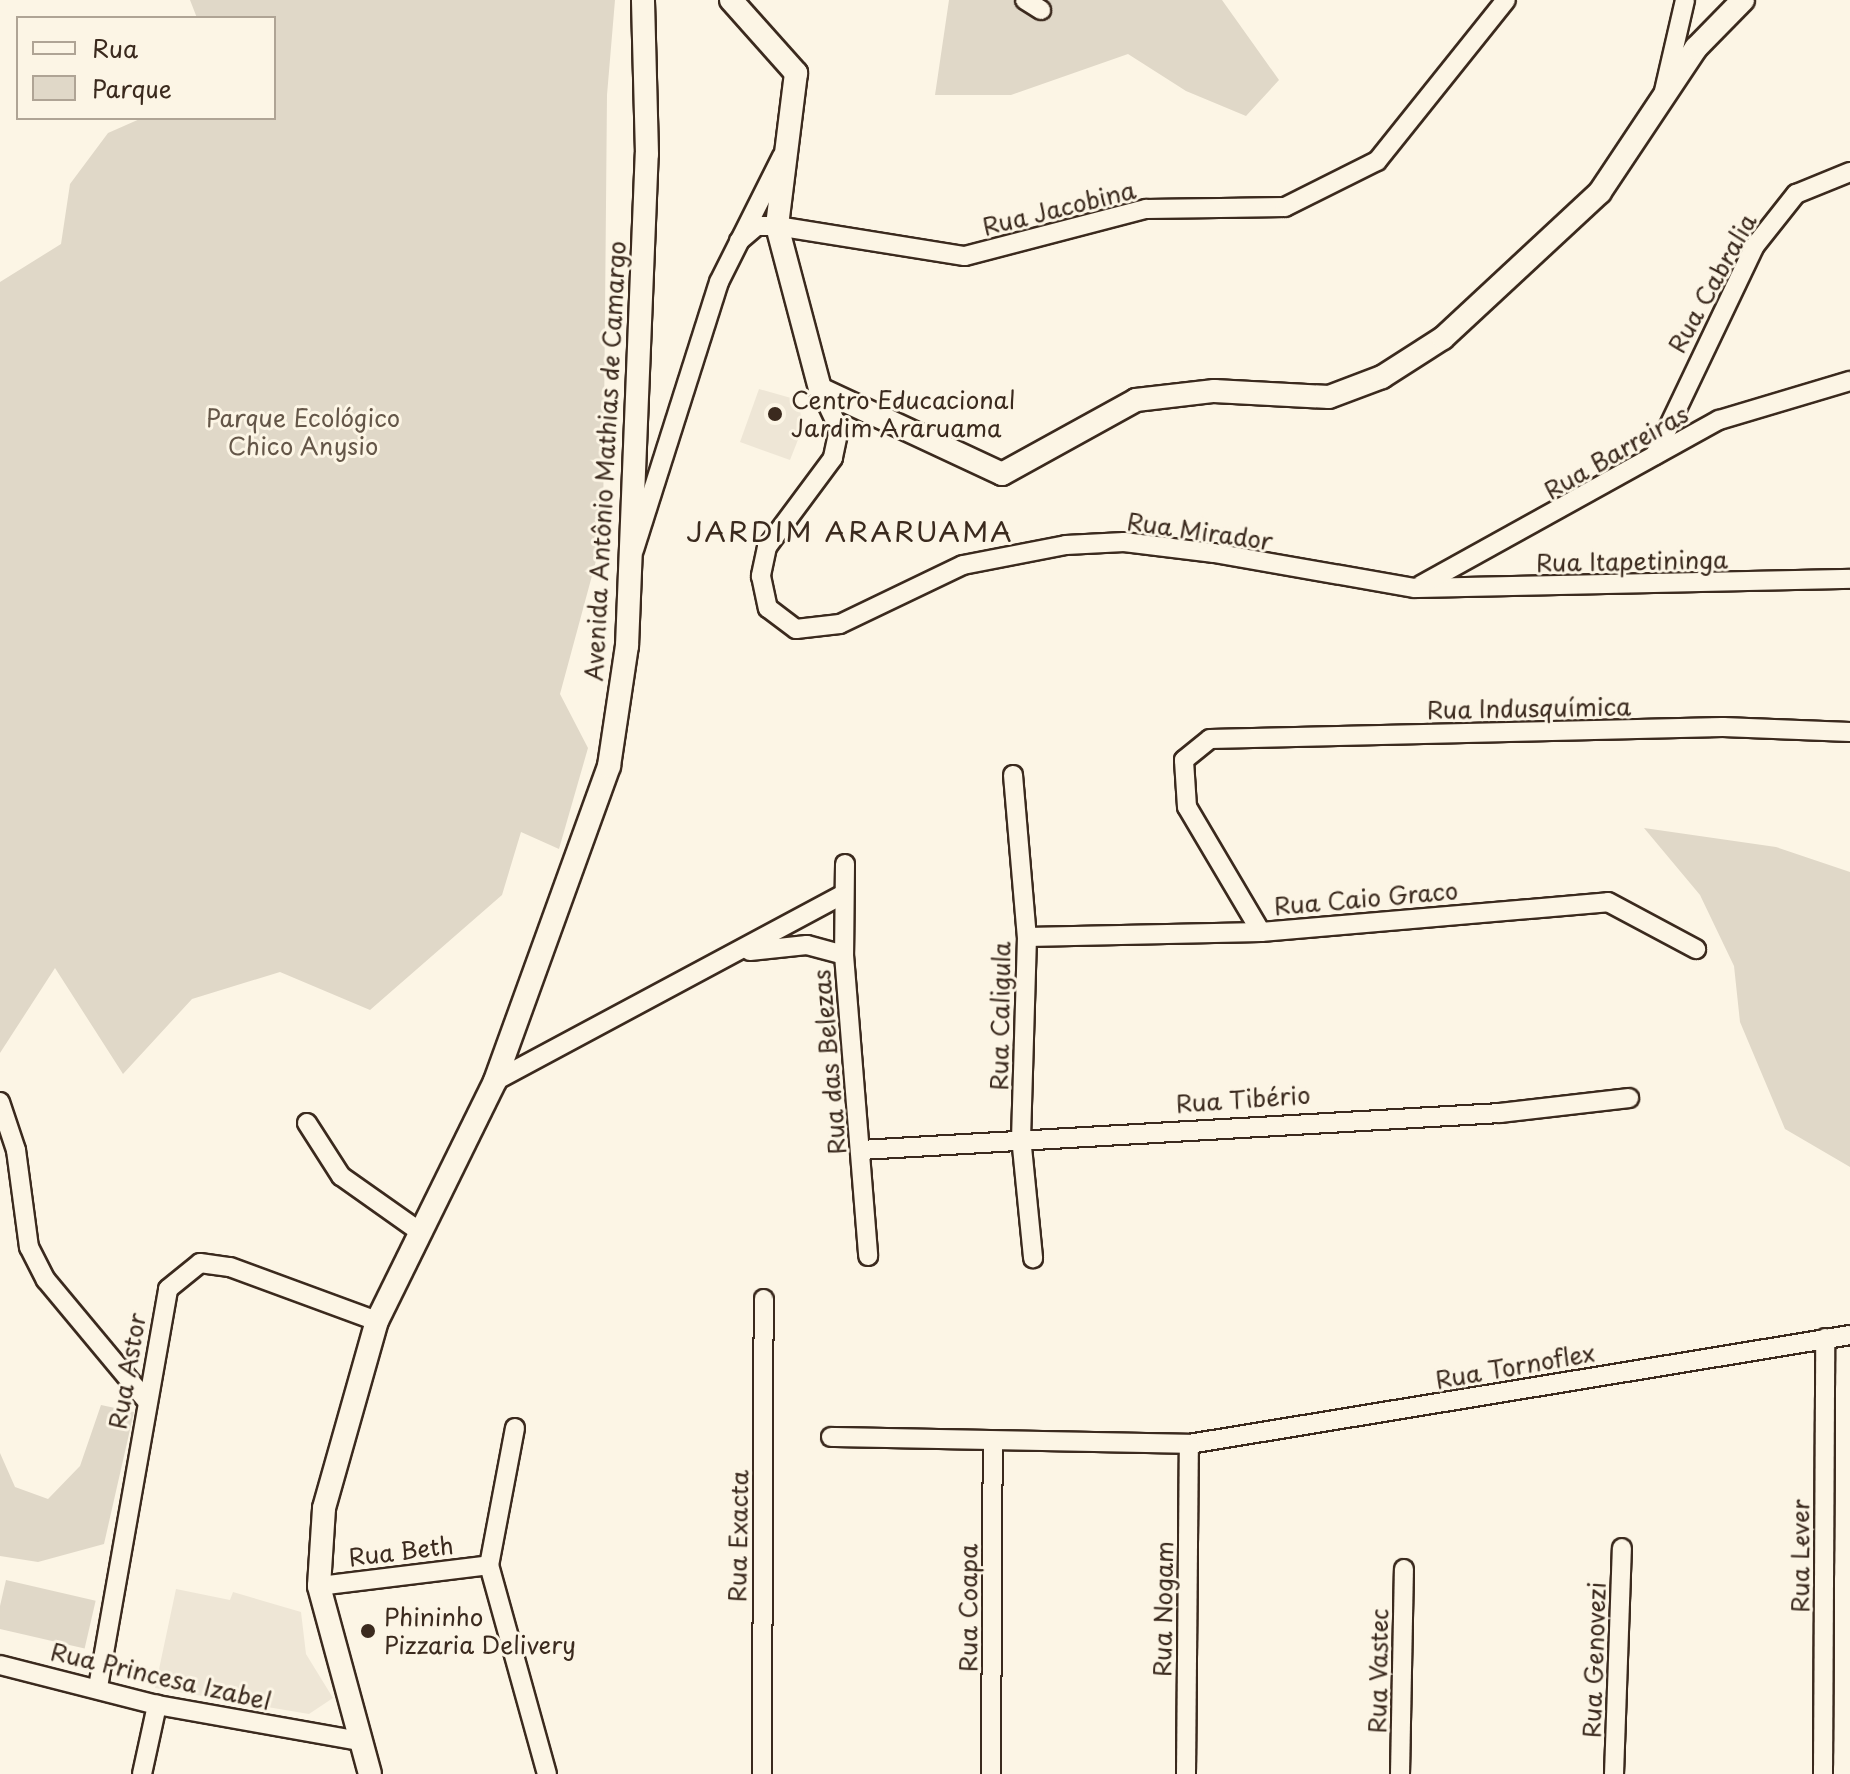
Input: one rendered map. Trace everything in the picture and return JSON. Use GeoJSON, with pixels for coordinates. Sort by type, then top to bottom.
{"type":"FeatureCollection","features":[{"type":"Feature","properties":{"kind":"street","name":"Avenida Antônio Mathias de Camargo"},"geometry":{"type":"LineString","coordinates":[[363,1761],[319,1586],[334,1458],[377,1321],[416,1229],[495,1081],[609,766],[627,646],[647,154],[643,0]]}},
{"type":"Feature","properties":{"kind":"street"},"geometry":{"type":"LineString","coordinates":[[731,0],[796,73],[777,226],[820,389],[1002,474],[1136,400],[1214,391],[1329,397],[1382,377],[1443,338],[1502,288],[1600,192],[1661,106],[1696,48],[1743,0]]}},
{"type":"Feature","properties":{"kind":"street"},"geometry":{"type":"LineString","coordinates":[[1025,0],[1041,10]]}},
{"type":"Feature","properties":{"kind":"street","name":"Rua Jacobina"},"geometry":{"type":"LineString","coordinates":[[777,226],[965,256],[1146,209],[1285,207],[1377,161],[1506,0]]}},
{"type":"Feature","properties":{"kind":"street"},"geometry":{"type":"LineString","coordinates":[[1661,106],[1685,0]]}},
{"type":"Feature","properties":{"kind":"street"},"geometry":{"type":"LineString","coordinates":[[629,564],[739,241],[784,153]]}},
{"type":"Feature","properties":{"kind":"street","name":"Rua Cabralia"},"geometry":{"type":"LineString","coordinates":[[1655,455],[1754,247],[1796,194],[1850,172]]}},
{"type":"Feature","properties":{"kind":"street"},"geometry":{"type":"LineString","coordinates":[[739,241],[757,226],[777,226]]}},
{"type":"Feature","properties":{"kind":"street","name":"Rua Barreiras"},"geometry":{"type":"LineString","coordinates":[[1415,588],[1719,420],[1850,381]]}},
{"type":"Feature","properties":{"kind":"street","name":"Rua Mirador"},"geometry":{"type":"LineString","coordinates":[[820,389],[839,429],[833,458],[767,547],[761,576],[768,608],[796,629],[840,624],[963,565],[1066,545],[1139,544],[1415,588]]}},
{"type":"Feature","properties":{"kind":"street","name":"Rua Itapetininga"},"geometry":{"type":"LineString","coordinates":[[1415,588],[1850,579]]}},
{"type":"Feature","properties":{"kind":"street","name":"Rua Indusquímica"},"geometry":{"type":"LineString","coordinates":[[1261,932],[1187,807],[1184,760],[1210,739],[1723,727],[1850,732]]}},
{"type":"Feature","properties":{"kind":"street","name":"Rua Caligula"},"geometry":{"type":"LineString","coordinates":[[1013,775],[1027,937],[1021,1137],[1033,1258]]}},
{"type":"Feature","properties":{"kind":"street","name":"Rua das Belezas"},"geometry":{"type":"LineString","coordinates":[[845,864],[844,955],[868,1256]]}},
{"type":"Feature","properties":{"kind":"street"},"geometry":{"type":"LineString","coordinates":[[495,1081],[747,951],[844,894]]}},
{"type":"Feature","properties":{"kind":"street","name":"Rua Caio Graco"},"geometry":{"type":"LineString","coordinates":[[1027,937],[1261,932],[1608,902],[1696,949]]}},
{"type":"Feature","properties":{"kind":"street"},"geometry":{"type":"LineString","coordinates":[[747,951],[807,945],[844,955]]}},
{"type":"Feature","properties":{"kind":"street","name":"Rua Tibério"},"geometry":{"type":"LineString","coordinates":[[861,1150],[1021,1137],[1500,1113],[1629,1098]]}},
{"type":"Feature","properties":{"kind":"street"},"geometry":{"type":"LineString","coordinates":[[0,1102],[16,1150],[29,1247],[46,1280],[145,1399]]}},
{"type":"Feature","properties":{"kind":"street"},"geometry":{"type":"LineString","coordinates":[[307,1123],[341,1176],[416,1229]]}},
{"type":"Feature","properties":{"kind":"street","name":"Rua Astor"},"geometry":{"type":"LineString","coordinates":[[98,1687],[145,1399],[168,1289],[200,1263],[377,1321]]}},
{"type":"Feature","properties":{"kind":"street","name":"Rua Exacta"},"geometry":{"type":"LineString","coordinates":[[762,1774],[764,1299]]}},
{"type":"Feature","properties":{"kind":"street","name":"Rua Tornoflex"},"geometry":{"type":"LineString","coordinates":[[1189,1444],[1850,1335]]}},
{"type":"Feature","properties":{"kind":"street","name":"Rua Lever"},"geometry":{"type":"LineString","coordinates":[[1823,1774],[1825,1338]]}},
{"type":"Feature","properties":{"kind":"street"},"geometry":{"type":"LineString","coordinates":[[515,1428],[489,1565],[547,1774]]}},
{"type":"Feature","properties":{"kind":"street"},"geometry":{"type":"LineString","coordinates":[[831,1437],[1189,1444]]}},
{"type":"Feature","properties":{"kind":"street","name":"Rua Coapa"},"geometry":{"type":"LineString","coordinates":[[991,1774],[993,1442]]}},
{"type":"Feature","properties":{"kind":"street","name":"Rua Nogam"},"geometry":{"type":"LineString","coordinates":[[1186,1774],[1189,1444]]}},
{"type":"Feature","properties":{"kind":"street","name":"Rua Genovezi"},"geometry":{"type":"LineString","coordinates":[[1614,1774],[1622,1548]]}},
{"type":"Feature","properties":{"kind":"street","name":"Rua Beth"},"geometry":{"type":"LineString","coordinates":[[319,1586],[489,1565]]}},
{"type":"Feature","properties":{"kind":"street","name":"Rua Vastec"},"geometry":{"type":"LineString","coordinates":[[1400,1774],[1404,1569]]}},
{"type":"Feature","properties":{"kind":"street","name":"Rua Princesa Izabel"},"geometry":{"type":"LineString","coordinates":[[0,1665],[98,1687],[363,1761]]}},
{"type":"Feature","properties":{"kind":"street"},"geometry":{"type":"LineString","coordinates":[[142,1774],[157,1705]]}},
{"type":"Feature","properties":{"kind":"shaded area","name":"Centro Educacional Jardim Araruama"},"geometry":{"type":"Polygon","coordinates":[[[759,389],[798,400],[803,427],[790,460],[740,442],[759,389]]]}},
{"type":"Feature","properties":{"kind":"shaded area"},"geometry":{"type":"Polygon","coordinates":[[[176,1589],[230,1600],[233,1592],[301,1612],[306,1654],[333,1698],[309,1714],[155,1688],[176,1589]]]}},
{"type":"Feature","properties":{"kind":"green space","name":"Parque Ecológico Chico Anysio"},"geometry":{"type":"Polygon","coordinates":[[[190,0],[615,0],[607,95],[603,535],[560,694],[588,748],[559,849],[521,832],[502,895],[370,1010],[280,972],[192,999],[123,1074],[55,968],[0,1053],[0,282],[61,244],[70,184],[108,133],[137,120],[276,120],[276,16],[196,16],[190,0]]]}},
{"type":"Feature","properties":{"kind":"green space"},"geometry":{"type":"Polygon","coordinates":[[[949,0],[1222,0],[1279,80],[1246,116],[1186,91],[1128,54],[1011,95],[935,95],[949,0]]]}},
{"type":"Feature","properties":{"kind":"green space"},"geometry":{"type":"Polygon","coordinates":[[[1644,828],[1776,847],[1850,872],[1850,1167],[1785,1129],[1740,1022],[1734,966],[1700,895],[1644,828]]]}},
{"type":"Feature","properties":{"kind":"green space"},"geometry":{"type":"Polygon","coordinates":[[[101,1405],[134,1412],[104,1544],[38,1562],[0,1556],[0,1453],[15,1487],[48,1499],[80,1466],[101,1405]]]}},
{"type":"Feature","properties":{"kind":"green space"},"geometry":{"type":"Polygon","coordinates":[[[6,1580],[96,1601],[85,1648],[0,1629],[0,1606],[6,1580]]]}},
{"type":"Feature","properties":{"kind":"place","name":"Centro Educacional Jardim Araruama"},"geometry":{"type":"Point","coordinates":[775,414]}},
{"type":"Feature","properties":{"kind":"place","name":"Phininho Pizzaria Delivery"},"geometry":{"type":"Point","coordinates":[368,1631]}},
{"type":"Feature","properties":{"kind":"district","name":"JARDIM ARARUAMA"},"geometry":{"type":"Point","coordinates":[850,531]}}]}
